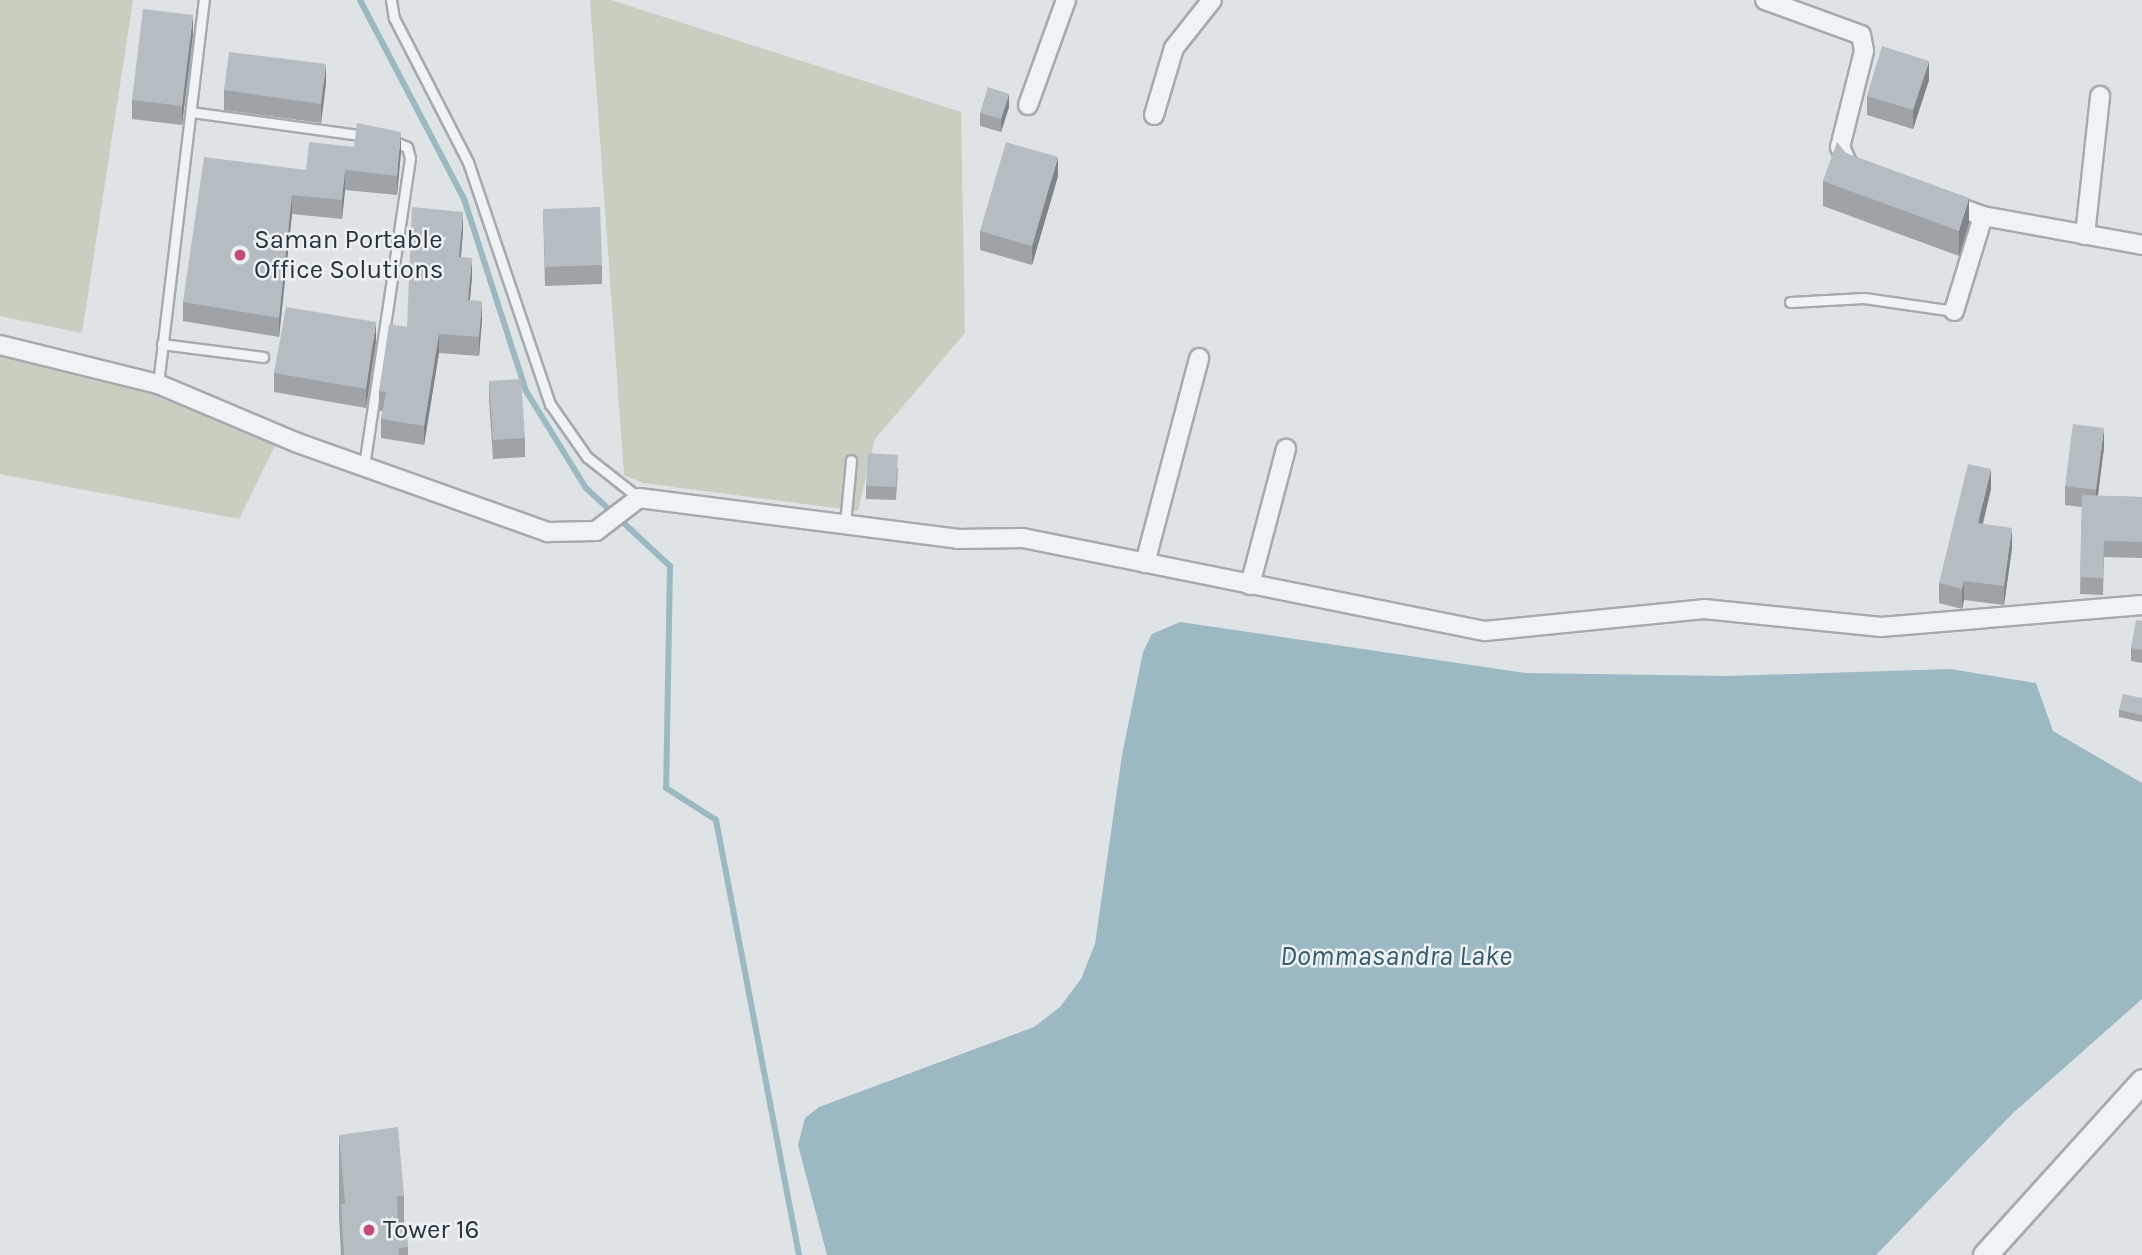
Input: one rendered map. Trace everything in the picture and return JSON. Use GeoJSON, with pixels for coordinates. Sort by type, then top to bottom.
{"type":"FeatureCollection","features":[{"type":"Feature","properties":{"kind":"street"},"geometry":{"type":"LineString","coordinates":[[1028,104],[1066,0]]}},
{"type":"Feature","properties":{"kind":"street"},"geometry":{"type":"LineString","coordinates":[[1154,115],[1174,48],[1212,0]]}},
{"type":"Feature","properties":{"kind":"street"},"geometry":{"type":"LineString","coordinates":[[1765,0],[1861,35],[1864,51],[1840,147],[1850,168],[1862,172]]}},
{"type":"Feature","properties":{"kind":"street"},"geometry":{"type":"LineString","coordinates":[[2085,235],[2100,96]]}},
{"type":"Feature","properties":{"kind":"street"},"geometry":{"type":"LineString","coordinates":[[1935,198],[1983,216],[2142,245]]}},
{"type":"Feature","properties":{"kind":"street"},"geometry":{"type":"LineString","coordinates":[[1954,311],[1983,216]]}},
{"type":"Feature","properties":{"kind":"street"},"geometry":{"type":"LineString","coordinates":[[0,345],[158,384],[364,466],[548,532],[596,531],[639,498],[958,539],[1023,538],[1485,631],[1704,609],[1881,627],[2142,605]]}},
{"type":"Feature","properties":{"kind":"street"},"geometry":{"type":"LineString","coordinates":[[1144,563],[1199,358]]}},
{"type":"Feature","properties":{"kind":"street"},"geometry":{"type":"LineString","coordinates":[[1250,585],[1286,449]]}},
{"type":"Feature","properties":{"kind":"street"},"geometry":{"type":"LineString","coordinates":[[1985,1255],[2142,1081]]}},
{"type":"Feature","properties":{"kind":"lane"},"geometry":{"type":"LineString","coordinates":[[158,384],[204,0]]}},
{"type":"Feature","properties":{"kind":"lane"},"geometry":{"type":"LineString","coordinates":[[391,0],[394,18],[468,163],[550,404],[587,457],[639,498]]}},
{"type":"Feature","properties":{"kind":"lane"},"geometry":{"type":"LineString","coordinates":[[191,111],[397,141],[407,147],[411,158],[364,466]]}},
{"type":"Feature","properties":{"kind":"lane"},"geometry":{"type":"LineString","coordinates":[[1790,302],[1864,298],[1954,311]]}},
{"type":"Feature","properties":{"kind":"lane"},"geometry":{"type":"LineString","coordinates":[[163,344],[263,357]]}},
{"type":"Feature","properties":{"kind":"lane"},"geometry":{"type":"LineString","coordinates":[[845,524],[851,460]]}},
{"type":"Feature","properties":{"kind":"green space"},"geometry":{"type":"Polygon","coordinates":[[[0,0],[133,0],[82,333],[0,316],[0,0]]]}},
{"type":"Feature","properties":{"kind":"green space"},"geometry":{"type":"Polygon","coordinates":[[[590,0],[611,0],[961,112],[965,333],[875,439],[858,511],[643,483],[624,475],[590,0]]]}},
{"type":"Feature","properties":{"kind":"green space"},"geometry":{"type":"Polygon","coordinates":[[[0,356],[108,377],[277,442],[239,519],[0,474],[0,356]]]}},
{"type":"Feature","properties":{"kind":"water","name":"Dommasandra Lake"},"geometry":{"type":"Polygon","coordinates":[[[1180,622],[1525,673],[1728,676],[1950,669],[2036,683],[2053,731],[2142,783],[2142,999],[2012,1114],[1876,1255],[827,1255],[798,1145],[805,1118],[819,1107],[1034,1027],[1060,1007],[1081,979],[1095,944],[1122,755],[1143,652],[1152,634],[1180,622]]]}},
{"type":"Feature","properties":{"kind":"building"},"geometry":{"type":"Polygon","coordinates":[[[143,9],[193,15],[182,106],[132,100],[143,9]]]}},
{"type":"Feature","properties":{"kind":"building"},"geometry":{"type":"Polygon","coordinates":[[[1882,46],[1929,61],[1913,110],[1867,96],[1882,46]]]}},
{"type":"Feature","properties":{"kind":"building"},"geometry":{"type":"Polygon","coordinates":[[[229,52],[326,64],[321,104],[224,90],[229,52]]]}},
{"type":"Feature","properties":{"kind":"building"},"geometry":{"type":"Polygon","coordinates":[[[988,87],[1009,94],[1001,119],[980,113],[988,87]]]}},
{"type":"Feature","properties":{"kind":"building","name":"Saman Portable Office Solutions"},"geometry":{"type":"Polygon","coordinates":[[[357,123],[401,132],[397,176],[345,170],[342,200],[292,195],[279,318],[183,302],[204,157],[306,170],[309,142],[354,147],[357,123]]]}},
{"type":"Feature","properties":{"kind":"building"},"geometry":{"type":"Polygon","coordinates":[[[1006,142],[1058,157],[1032,246],[980,231],[1006,142]]]}},
{"type":"Feature","properties":{"kind":"building"},"geometry":{"type":"Polygon","coordinates":[[[1837,142],[1846,153],[1969,198],[1959,231],[1823,181],[1837,142]]]}},
{"type":"Feature","properties":{"kind":"building"},"geometry":{"type":"Polygon","coordinates":[[[412,207],[463,212],[459,257],[472,258],[468,300],[482,301],[479,337],[439,334],[424,426],[381,419],[386,392],[379,391],[389,324],[407,327],[412,207]]]}},
{"type":"Feature","properties":{"kind":"building"},"geometry":{"type":"Polygon","coordinates":[[[600,207],[602,265],[545,267],[543,209],[600,207]]]}},
{"type":"Feature","properties":{"kind":"building"},"geometry":{"type":"Polygon","coordinates":[[[286,307],[376,322],[366,389],[274,373],[286,307]]]}},
{"type":"Feature","properties":{"kind":"building"},"geometry":{"type":"Polygon","coordinates":[[[521,379],[525,438],[493,440],[489,381],[521,379]]]}},
{"type":"Feature","properties":{"kind":"building"},"geometry":{"type":"Polygon","coordinates":[[[2073,424],[2104,428],[2096,490],[2065,486],[2073,424]]]}},
{"type":"Feature","properties":{"kind":"building"},"geometry":{"type":"Polygon","coordinates":[[[868,453],[898,455],[896,487],[866,486],[868,453]]]}},
{"type":"Feature","properties":{"kind":"building"},"geometry":{"type":"Polygon","coordinates":[[[1968,464],[1991,469],[1978,523],[2012,528],[2004,586],[1964,581],[1962,589],[1939,583],[1968,464]]]}},
{"type":"Feature","properties":{"kind":"building"},"geometry":{"type":"Polygon","coordinates":[[[2082,495],[2142,497],[2142,542],[2104,541],[2103,578],[2080,577],[2082,495]]]}},
{"type":"Feature","properties":{"kind":"building"},"geometry":{"type":"Polygon","coordinates":[[[2136,620],[2142,621],[2142,650],[2131,648],[2136,620]]]}},
{"type":"Feature","properties":{"kind":"building"},"geometry":{"type":"Polygon","coordinates":[[[2123,694],[2142,698],[2142,715],[2119,710],[2123,694]]]}},
{"type":"Feature","properties":{"kind":"building"},"geometry":{"type":"Polygon","coordinates":[[[398,1127],[404,1196],[397,1196],[398,1228],[407,1228],[408,1247],[399,1248],[399,1255],[344,1255],[341,1204],[345,1204],[339,1135],[398,1127]]]}},
{"type":"Feature","properties":{"kind":"waterway"},"geometry":{"type":"LineString","coordinates":[[360,0],[464,199],[526,391],[586,488],[670,566],[666,788],[716,820],[799,1255]]}},
{"type":"Feature","properties":{"kind":"place","name":"Saman Portable Office Solutions"},"geometry":{"type":"Point","coordinates":[240,255]}},
{"type":"Feature","properties":{"kind":"place","name":"Tower 16"},"geometry":{"type":"Point","coordinates":[369,1230]}}]}
